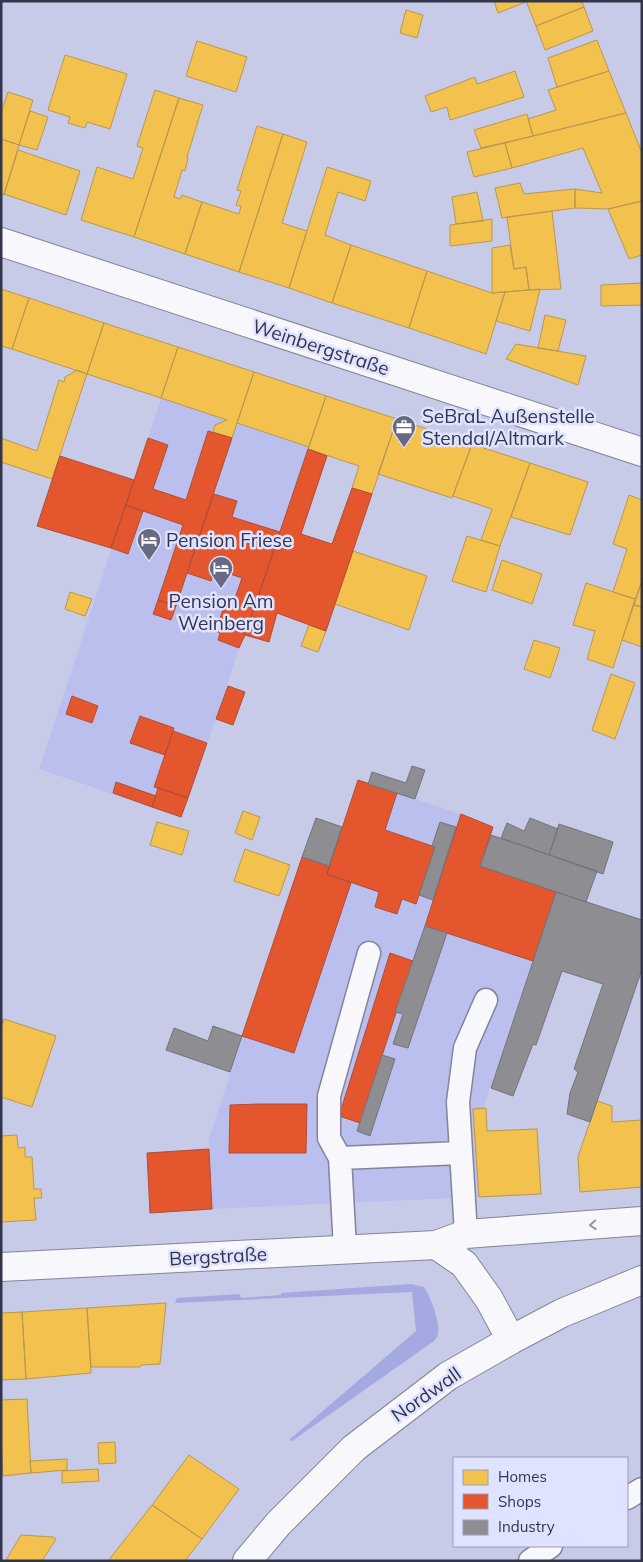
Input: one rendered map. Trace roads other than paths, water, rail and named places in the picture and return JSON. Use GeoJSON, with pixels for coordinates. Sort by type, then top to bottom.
{"type":"FeatureCollection","features":[{"type":"Feature","properties":{"kind":"street","name":"Weinbergstraße"},"geometry":{"type":"LineString","coordinates":[[1,242],[642,452]]}},
{"type":"Feature","properties":{"kind":"street","name":"Bergstraße"},"geometry":{"type":"LineString","coordinates":[[1,1268],[436,1245],[466,1234],[642,1221]]}},
{"type":"Feature","properties":{"kind":"street"},"geometry":{"type":"LineString","coordinates":[[436,1245],[464,1264],[489,1299],[511,1340]]}},
{"type":"Feature","properties":{"kind":"street","name":"Nordwall"},"geometry":{"type":"LineString","coordinates":[[247,1561],[278,1524],[354,1448],[448,1376],[562,1313],[642,1280]]}},
{"type":"Feature","properties":{"kind":"lane"},"geometry":{"type":"LineString","coordinates":[[345,1249],[340,1158],[329,1138],[329,1096],[369,953]]}},
{"type":"Feature","properties":{"kind":"lane"},"geometry":{"type":"LineString","coordinates":[[466,1234],[458,1102],[465,1048],[486,1000]]}},
{"type":"Feature","properties":{"kind":"lane"},"geometry":{"type":"LineString","coordinates":[[340,1158],[461,1153]]}},
{"type":"Feature","properties":{"kind":"lane"},"geometry":{"type":"LineString","coordinates":[[628,1497],[642,1489]]}},
{"type":"Feature","properties":{"kind":"lane"},"geometry":{"type":"LineString","coordinates":[[530,1561],[550,1547]]}},
{"type":"Feature","properties":{"kind":"place","name":"SeBraL Außenstelle Stendal/Altmark"},"geometry":{"type":"Point","coordinates":[404,448]}},
{"type":"Feature","properties":{"kind":"place","name":"Pension Friese"},"geometry":{"type":"Point","coordinates":[149,561]}},
{"type":"Feature","properties":{"kind":"place","name":"Pension Am Weinberg"},"geometry":{"type":"Point","coordinates":[221,589]}}]}
